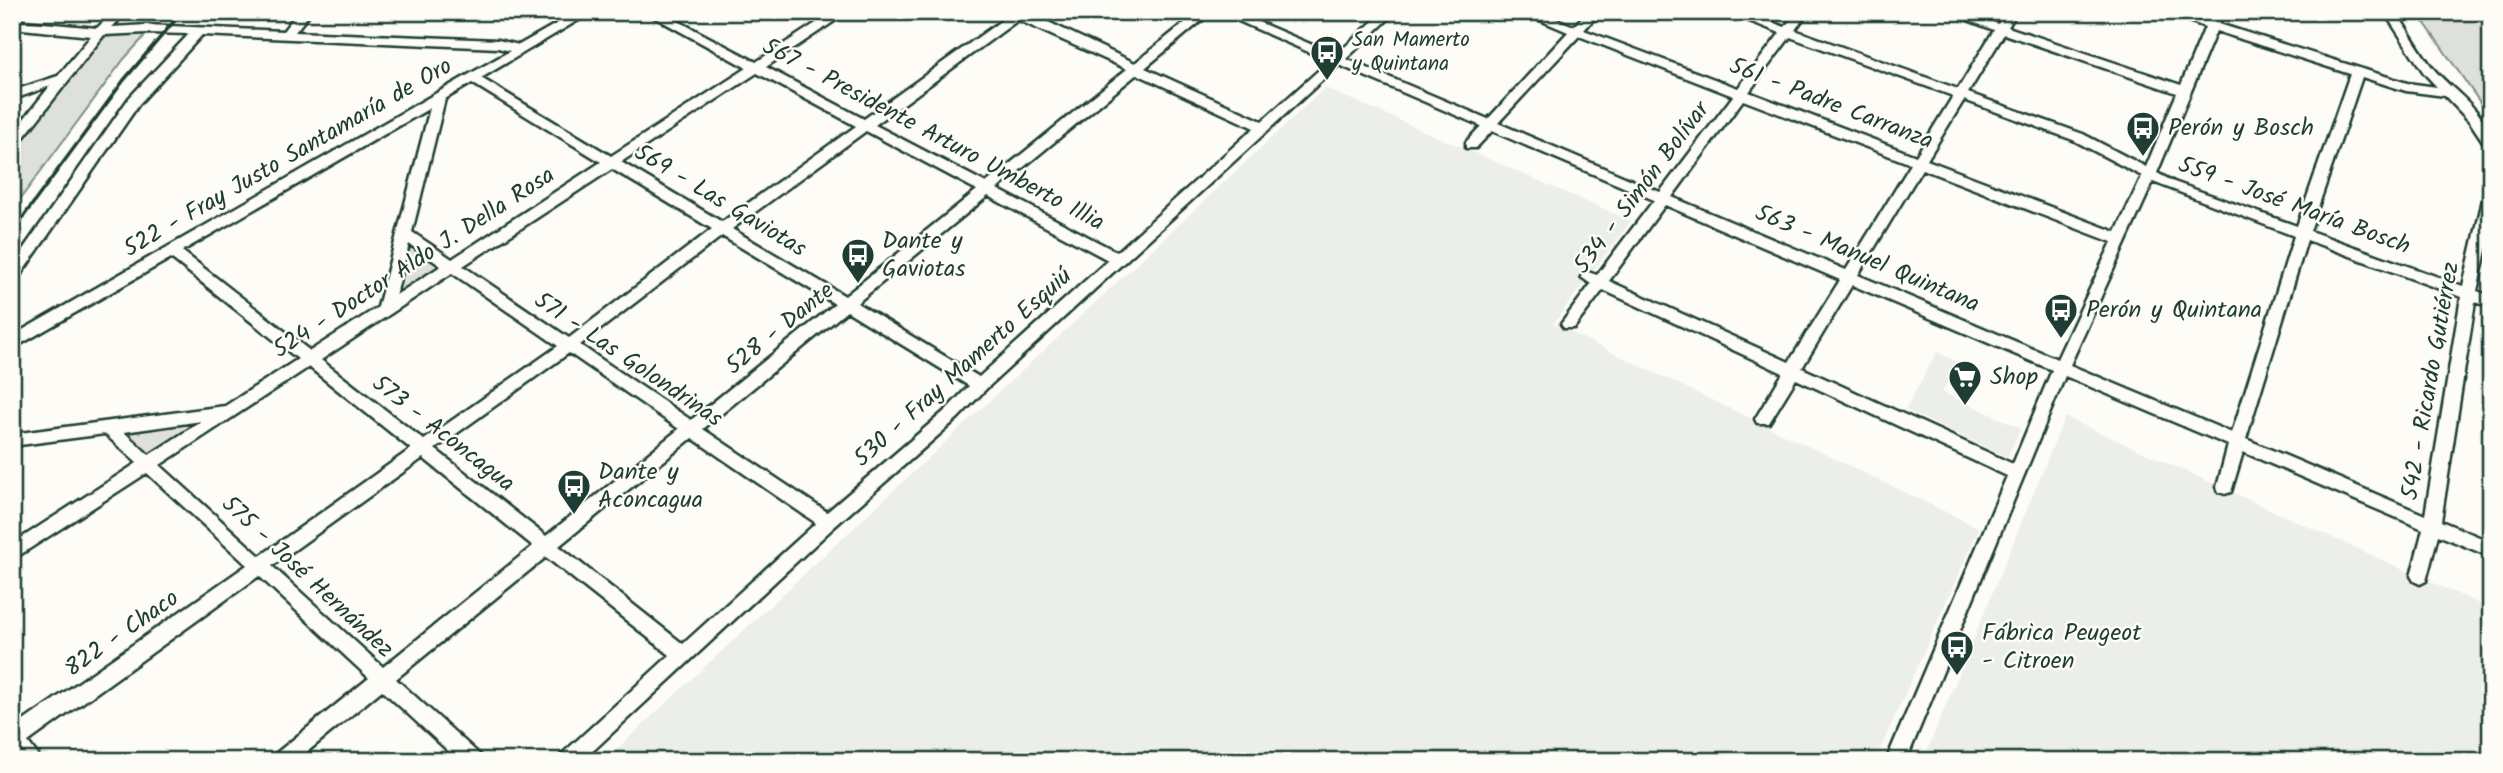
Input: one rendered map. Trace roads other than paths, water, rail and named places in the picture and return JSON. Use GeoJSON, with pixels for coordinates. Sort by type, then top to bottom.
{"type":"FeatureCollection","features":[{"type":"Feature","properties":{"kind":"street"},"geometry":{"type":"LineString","coordinates":[[12,143],[100,33],[121,12]]}},
{"type":"Feature","properties":{"kind":"street"},"geometry":{"type":"LineString","coordinates":[[285,36],[305,12]]}},
{"type":"Feature","properties":{"kind":"street"},"geometry":{"type":"LineString","coordinates":[[560,27],[559,19],[563,12]]}},
{"type":"Feature","properties":{"kind":"street","name":"522 - Fray Justo Santamaría de Oro"},"geometry":{"type":"LineString","coordinates":[[12,343],[586,12]]}},
{"type":"Feature","properties":{"kind":"street","name":"567 - Presidente Arturo Umberto Illia"},"geometry":{"type":"LineString","coordinates":[[651,12],[1119,259]]}},
{"type":"Feature","properties":{"kind":"street","name":"524 - Doctor Aldo J. Della Rosa"},"geometry":{"type":"LineString","coordinates":[[12,553],[842,12]]}},
{"type":"Feature","properties":{"kind":"street","name":"528 - Dante"},"geometry":{"type":"LineString","coordinates":[[281,761],[1137,71],[1206,12]]}},
{"type":"Feature","properties":{"kind":"street","name":"563 - Manuel Quintana"},"geometry":{"type":"LineString","coordinates":[[1224,12],[2491,550]]}},
{"type":"Feature","properties":{"kind":"street","name":"530 - Fray Mamerto Esquiú"},"geometry":{"type":"LineString","coordinates":[[568,761],[828,522],[953,414],[979,385],[1390,12]]}},
{"type":"Feature","properties":{"kind":"street","name":"561 - Padre Carranza"},"geometry":{"type":"LineString","coordinates":[[1527,12],[2119,239]]}},
{"type":"Feature","properties":{"kind":"street"},"geometry":{"type":"LineString","coordinates":[[1471,145],[1594,12]]}},
{"type":"Feature","properties":{"kind":"street","name":"559 - José María Bosch"},"geometry":{"type":"LineString","coordinates":[[1732,12],[2087,141],[2149,176],[2491,302]]}},
{"type":"Feature","properties":{"kind":"street","name":"534 - Simón Bolívar"},"geometry":{"type":"LineString","coordinates":[[1569,324],[1594,280],[1661,198],[1802,12]]}},
{"type":"Feature","properties":{"kind":"street"},"geometry":{"type":"LineString","coordinates":[[1952,12],[2184,91]]}},
{"type":"Feature","properties":{"kind":"street"},"geometry":{"type":"LineString","coordinates":[[1763,419],[2011,12]]}},
{"type":"Feature","properties":{"kind":"street"},"geometry":{"type":"LineString","coordinates":[[2169,12],[2216,19],[2357,72],[2406,87],[2448,92]]}},
{"type":"Feature","properties":{"kind":"street"},"geometry":{"type":"LineString","coordinates":[[2390,12],[2428,70],[2474,120],[2491,143]]}},
{"type":"Feature","properties":{"kind":"street"},"geometry":{"type":"LineString","coordinates":[[1017,13],[1137,71],[1263,127]]}},
{"type":"Feature","properties":{"kind":"street","name":"822 - Chaco"},"geometry":{"type":"LineString","coordinates":[[13,740],[567,347],[1017,13]]}},
{"type":"Feature","properties":{"kind":"street"},"geometry":{"type":"LineString","coordinates":[[1896,761],[2061,368],[2149,176],[2216,19]]}},
{"type":"Feature","properties":{"kind":"street"},"geometry":{"type":"LineString","coordinates":[[12,24],[100,33],[136,29],[498,44],[522,50]]}},
{"type":"Feature","properties":{"kind":"street"},"geometry":{"type":"LineString","coordinates":[[12,276],[134,101],[199,31]]}},
{"type":"Feature","properties":{"kind":"street"},"geometry":{"type":"LineString","coordinates":[[2225,487],[2302,232],[2357,72]]}},
{"type":"Feature","properties":{"kind":"street","name":"569 - Las Gaviotas"},"geometry":{"type":"LineString","coordinates":[[472,78],[979,385]]}},
{"type":"Feature","properties":{"kind":"street"},"geometry":{"type":"LineString","coordinates":[[12,96],[62,79]]}},
{"type":"Feature","properties":{"kind":"street"},"geometry":{"type":"LineString","coordinates":[[385,310],[439,98]]}},
{"type":"Feature","properties":{"kind":"street","name":"542 - Ricardo Gutiérrez"},"geometry":{"type":"LineString","coordinates":[[2420,576],[2432,526],[2469,294],[2491,195]]}},
{"type":"Feature","properties":{"kind":"street","name":"571 - Las Golondrinas"},"geometry":{"type":"LineString","coordinates":[[405,234],[567,347],[828,522]]}},
{"type":"Feature","properties":{"kind":"street","name":"573 - Aconcagua"},"geometry":{"type":"LineString","coordinates":[[171,250],[685,656]]}},
{"type":"Feature","properties":{"kind":"street"},"geometry":{"type":"LineString","coordinates":[[1594,280],[2017,473]]}},
{"type":"Feature","properties":{"kind":"street"},"geometry":{"type":"LineString","coordinates":[[12,440],[229,411]]}},
{"type":"Feature","properties":{"kind":"street","name":"575 - José Hernández"},"geometry":{"type":"LineString","coordinates":[[109,428],[473,761]]}},
{"type":"Feature","properties":{"kind":"street"},"geometry":{"type":"LineString","coordinates":[[13,740],[32,761]]}},
{"type":"Feature","properties":{"kind":"railway"},"geometry":{"type":"LineString","coordinates":[[12,232],[124,80],[182,12]]}},
{"type":"Feature","properties":{"kind":"place","name":"San Mamerto y Quintana"},"geometry":{"type":"Point","coordinates":[1327,82]}},
{"type":"Feature","properties":{"kind":"place","name":"Perón y Bosch"},"geometry":{"type":"Point","coordinates":[2143,158]}},
{"type":"Feature","properties":{"kind":"place","name":"Dante y Gaviotas"},"geometry":{"type":"Point","coordinates":[858,285]}},
{"type":"Feature","properties":{"kind":"place","name":"Perón y Quintana"},"geometry":{"type":"Point","coordinates":[2061,340]}},
{"type":"Feature","properties":{"kind":"place","name":"Shop"},"geometry":{"type":"Point","coordinates":[1965,407]}},
{"type":"Feature","properties":{"kind":"place","name":"Dante y Aconcagua"},"geometry":{"type":"Point","coordinates":[574,516]}},
{"type":"Feature","properties":{"kind":"place","name":"Fábrica Peugeot - Citroen"},"geometry":{"type":"Point","coordinates":[1957,677]}}]}
